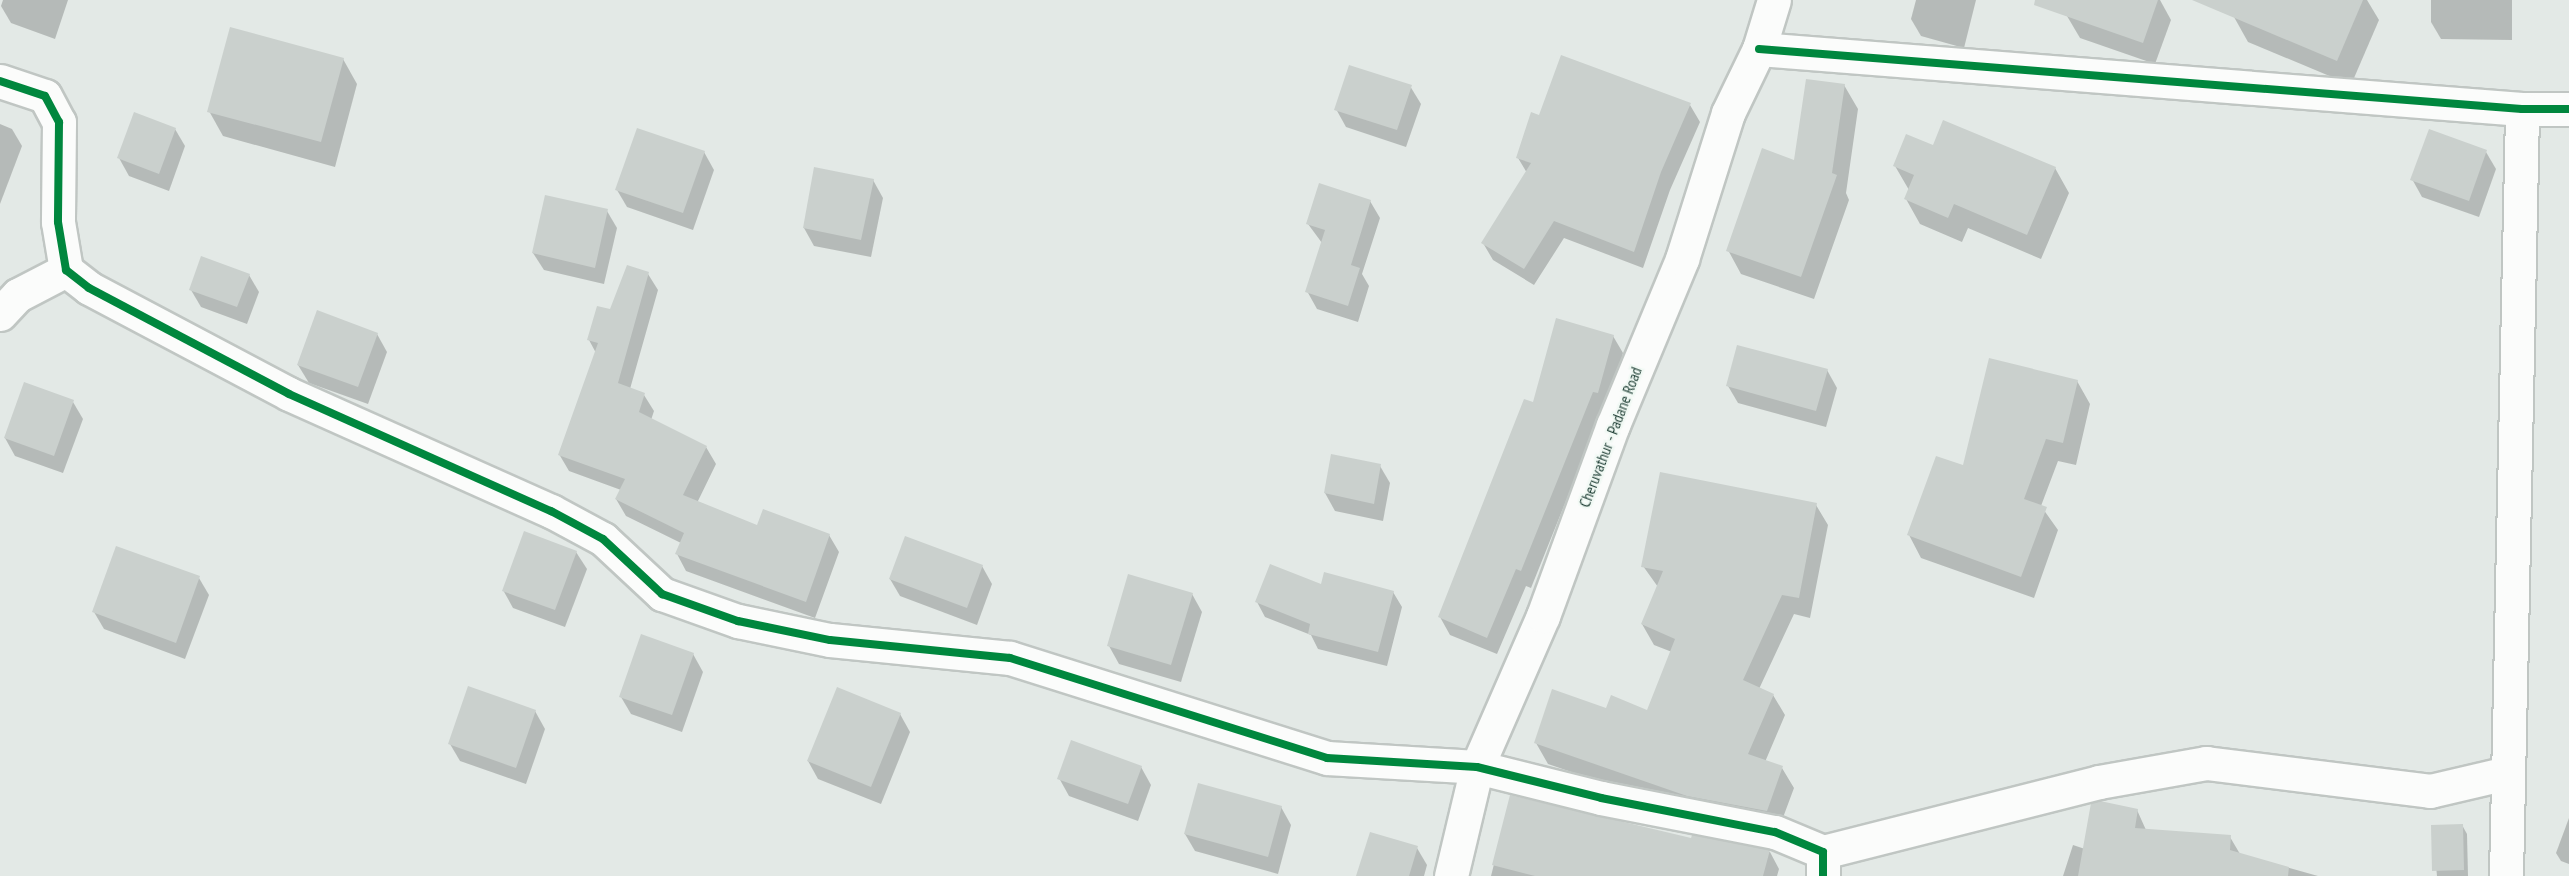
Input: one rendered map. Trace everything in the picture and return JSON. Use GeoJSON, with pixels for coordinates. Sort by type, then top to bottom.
{"type":"FeatureCollection","features":[{"type":"Feature","properties":{"kind":"street","name":"Cheruvathur - Padane Road"},"geometry":{"type":"LineString","coordinates":[[1451,876],[1477,767],[1543,616],[1612,425],[1682,258],[1728,113],[1759,49],[1774,0]]}},
{"type":"Feature","properties":{"kind":"street"},"geometry":{"type":"LineString","coordinates":[[1759,49],[2522,109],[2569,109]]}},
{"type":"Feature","properties":{"kind":"street"},"geometry":{"type":"LineString","coordinates":[[0,81],[45,96],[60,122],[58,222],[66,270],[89,288],[289,394],[551,512],[603,539],[662,594],[738,621],[830,640],[1010,658],[1327,758],[1477,767],[1601,798],[1775,832],[1823,864],[2099,782],[2206,763],[2430,791],[2507,773]]}},
{"type":"Feature","properties":{"kind":"street"},"geometry":{"type":"LineString","coordinates":[[2506,876],[2522,109]]}},
{"type":"Feature","properties":{"kind":"street"},"geometry":{"type":"LineString","coordinates":[[0,314],[18,295],[66,270]]}},
{"type":"Feature","properties":{"kind":"building"},"geometry":{"type":"Polygon","coordinates":[[[2035,0],[2158,0],[2143,43],[2034,5],[2035,0]]]}},
{"type":"Feature","properties":{"kind":"building"},"geometry":{"type":"Polygon","coordinates":[[[2192,0],[2363,0],[2337,61],[2192,0]]]}},
{"type":"Feature","properties":{"kind":"building"},"geometry":{"type":"Polygon","coordinates":[[[230,27],[344,58],[321,142],[207,112],[230,27]]]}},
{"type":"Feature","properties":{"kind":"building"},"geometry":{"type":"Polygon","coordinates":[[[1561,55],[1691,103],[1661,172],[1634,252],[1554,221],[1524,269],[1481,243],[1531,163],[1516,158],[1531,112],[1539,115],[1561,55]]]}},
{"type":"Feature","properties":{"kind":"building"},"geometry":{"type":"Polygon","coordinates":[[[1349,65],[1412,85],[1397,130],[1334,110],[1349,65]]]}},
{"type":"Feature","properties":{"kind":"building"},"geometry":{"type":"Polygon","coordinates":[[[1806,79],[1845,84],[1832,173],[1837,175],[1801,277],[1726,251],[1762,148],[1794,160],[1806,79]]]}},
{"type":"Feature","properties":{"kind":"building"},"geometry":{"type":"Polygon","coordinates":[[[134,112],[176,128],[159,174],[117,158],[134,112]]]}},
{"type":"Feature","properties":{"kind":"building"},"geometry":{"type":"Polygon","coordinates":[[[1943,120],[2056,167],[2027,235],[1954,204],[1948,218],[1904,199],[1914,175],[1893,166],[1906,134],[1933,145],[1943,120]]]}},
{"type":"Feature","properties":{"kind":"building"},"geometry":{"type":"Polygon","coordinates":[[[637,128],[705,151],[683,213],[615,190],[637,128]]]}},
{"type":"Feature","properties":{"kind":"building"},"geometry":{"type":"Polygon","coordinates":[[[2429,129],[2487,150],[2469,201],[2410,180],[2429,129]]]}},
{"type":"Feature","properties":{"kind":"building"},"geometry":{"type":"Polygon","coordinates":[[[814,167],[874,179],[861,240],[803,228],[814,167]]]}},
{"type":"Feature","properties":{"kind":"building"},"geometry":{"type":"Polygon","coordinates":[[[1319,183],[1371,200],[1351,265],[1360,268],[1348,306],[1305,292],[1325,230],[1306,224],[1319,183]]]}},
{"type":"Feature","properties":{"kind":"building"},"geometry":{"type":"Polygon","coordinates":[[[545,195],[608,209],[595,268],[532,253],[545,195]]]}},
{"type":"Feature","properties":{"kind":"building"},"geometry":{"type":"Polygon","coordinates":[[[201,256],[250,274],[237,307],[189,290],[201,256]]]}},
{"type":"Feature","properties":{"kind":"building"},"geometry":{"type":"Polygon","coordinates":[[[627,265],[649,272],[618,383],[645,393],[639,412],[707,446],[683,495],[757,525],[763,509],[830,534],[806,602],[675,554],[684,533],[615,499],[625,479],[558,455],[598,343],[587,340],[597,306],[610,309],[627,265]]]}},
{"type":"Feature","properties":{"kind":"building"},"geometry":{"type":"Polygon","coordinates":[[[317,310],[378,333],[358,387],[297,365],[317,310]]]}},
{"type":"Feature","properties":{"kind":"building"},"geometry":{"type":"Polygon","coordinates":[[[1556,318],[1614,335],[1598,393],[1593,392],[1521,571],[1516,569],[1487,638],[1438,617],[1524,399],[1533,402],[1556,318]]]}},
{"type":"Feature","properties":{"kind":"building"},"geometry":{"type":"Polygon","coordinates":[[[1737,345],[1828,369],[1816,411],[1726,386],[1737,345]]]}},
{"type":"Feature","properties":{"kind":"building"},"geometry":{"type":"Polygon","coordinates":[[[1989,358],[2078,380],[2063,443],[2046,439],[2024,499],[2047,507],[2021,577],[1907,535],[1936,456],[1963,465],[1989,358]]]}},
{"type":"Feature","properties":{"kind":"building"},"geometry":{"type":"Polygon","coordinates":[[[24,382],[74,400],[54,456],[4,438],[24,382]]]}},
{"type":"Feature","properties":{"kind":"building"},"geometry":{"type":"Polygon","coordinates":[[[1331,454],[1381,464],[1374,504],[1324,493],[1331,454]]]}},
{"type":"Feature","properties":{"kind":"building"},"geometry":{"type":"Polygon","coordinates":[[[1660,472],[1817,503],[1799,598],[1782,595],[1743,680],[1774,694],[1748,754],[1783,766],[1767,811],[1687,796],[1534,743],[1552,689],[1606,708],[1611,695],[1647,710],[1675,639],[1641,624],[1663,571],[1641,567],[1660,472]]]}},
{"type":"Feature","properties":{"kind":"building"},"geometry":{"type":"Polygon","coordinates":[[[524,531],[577,551],[555,610],[502,591],[524,531]]]}},
{"type":"Feature","properties":{"kind":"building"},"geometry":{"type":"Polygon","coordinates":[[[905,536],[983,565],[967,608],[889,579],[905,536]]]}},
{"type":"Feature","properties":{"kind":"building"},"geometry":{"type":"Polygon","coordinates":[[[116,546],[200,576],[176,643],[92,612],[116,546]]]}},
{"type":"Feature","properties":{"kind":"building"},"geometry":{"type":"Polygon","coordinates":[[[1270,564],[1321,584],[1324,572],[1394,591],[1378,652],[1308,634],[1310,624],[1255,602],[1270,564]]]}},
{"type":"Feature","properties":{"kind":"building"},"geometry":{"type":"Polygon","coordinates":[[[1128,574],[1193,593],[1171,665],[1107,646],[1128,574]]]}},
{"type":"Feature","properties":{"kind":"building"},"geometry":{"type":"Polygon","coordinates":[[[641,634],[694,653],[672,715],[619,697],[641,634]]]}},
{"type":"Feature","properties":{"kind":"building"},"geometry":{"type":"Polygon","coordinates":[[[468,686],[536,710],[516,768],[448,744],[468,686]]]}},
{"type":"Feature","properties":{"kind":"building"},"geometry":{"type":"Polygon","coordinates":[[[837,687],[901,713],[871,787],[807,761],[837,687]]]}},
{"type":"Feature","properties":{"kind":"building"},"geometry":{"type":"Polygon","coordinates":[[[1071,740],[1142,766],[1128,804],[1057,779],[1071,740]]]}},
{"type":"Feature","properties":{"kind":"building"},"geometry":{"type":"Polygon","coordinates":[[[1198,783],[1282,806],[1268,857],[1184,834],[1198,783]]]}},
{"type":"Feature","properties":{"kind":"building"},"geometry":{"type":"Polygon","coordinates":[[[1510,795],[1691,838],[1692,835],[1770,850],[1763,876],[1535,876],[1492,865],[1510,795]]]}},
{"type":"Feature","properties":{"kind":"building"},"geometry":{"type":"Polygon","coordinates":[[[2100,801],[2138,809],[2135,828],[2231,835],[2230,850],[2289,867],[2288,876],[2078,876],[2091,803],[2100,801]]]}},
{"type":"Feature","properties":{"kind":"building"},"geometry":{"type":"Polygon","coordinates":[[[2463,824],[2464,870],[2432,871],[2431,825],[2463,824]]]}},
{"type":"Feature","properties":{"kind":"building"},"geometry":{"type":"Polygon","coordinates":[[[1370,832],[1418,846],[1409,876],[1356,876],[1370,832]]]}},
{"type":"Feature","properties":{"kind":"cycle path"},"geometry":{"type":"LineString","coordinates":[[1759,49],[2522,109],[2569,109]]}},
{"type":"Feature","properties":{"kind":"cycle path"},"geometry":{"type":"LineString","coordinates":[[0,81],[45,96],[59,122],[58,222],[66,270],[89,288],[289,394],[551,511],[603,539],[662,594],[738,621],[830,640],[1010,658],[1327,758],[1477,767],[1601,798],[1775,832],[1823,852],[1823,876]]}}]}
